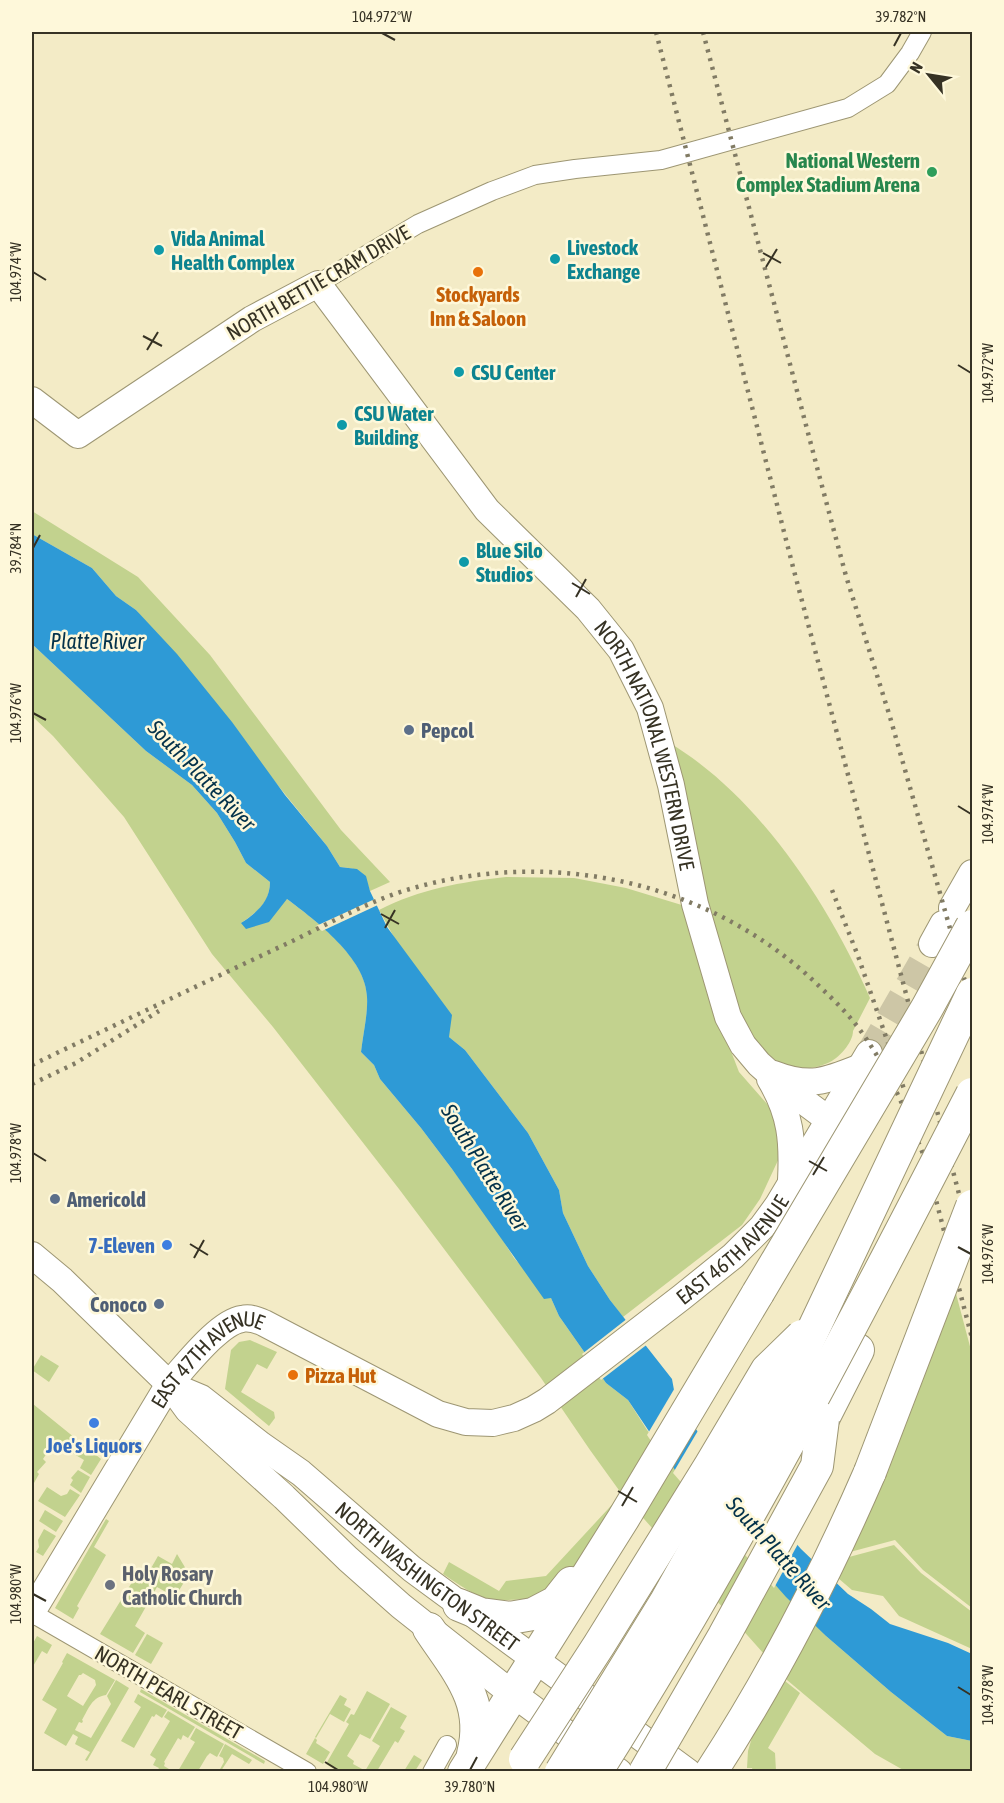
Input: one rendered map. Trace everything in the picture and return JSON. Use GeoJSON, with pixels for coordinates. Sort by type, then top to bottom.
{"type":"FeatureCollection","features":[{"type":"Feature","properties":{"kind":"highway"},"geometry":{"type":"LineString","coordinates":[[461,1759],[513,1694],[623,1520],[927,1008],[950,926]]}},
{"type":"Feature","properties":{"kind":"highway"},"geometry":{"type":"LineString","coordinates":[[561,1772],[671,1594],[787,1384],[972,994]]}},
{"type":"Feature","properties":{"kind":"highway"},"geometry":{"type":"LineString","coordinates":[[580,1772],[704,1567],[804,1380],[876,1238],[972,1031]]}},
{"type":"Feature","properties":{"kind":"highway"},"geometry":{"type":"LineString","coordinates":[[596,1772],[667,1658],[742,1528],[872,1288],[972,1094]]}},
{"type":"Feature","properties":{"kind":"highway"},"geometry":{"type":"LineString","coordinates":[[617,1772],[704,1630],[823,1419],[972,1127]]}},
{"type":"Feature","properties":{"kind":"highway"},"geometry":{"type":"LineString","coordinates":[[711,1772],[772,1673],[833,1555],[870,1472],[972,1206]]}},
{"type":"Feature","properties":{"kind":"highway"},"geometry":{"type":"LineString","coordinates":[[520,1765],[611,1625],[767,1370],[820,1318]]}},
{"type":"Feature","properties":{"kind":"highway"},"geometry":{"type":"LineString","coordinates":[[645,1772],[724,1636],[817,1466],[823,1419]]}},
{"type":"Feature","properties":{"kind":"highway"},"geometry":{"type":"LineString","coordinates":[[459,1605],[482,1614],[510,1618],[533,1614],[556,1602],[623,1520]]}},
{"type":"Feature","properties":{"kind":"highway"},"geometry":{"type":"LineString","coordinates":[[429,1629],[470,1690],[477,1718],[477,1739],[461,1759]]}},
{"type":"Feature","properties":{"kind":"highway"},"geometry":{"type":"LineString","coordinates":[[739,1772],[738,1760],[742,1739],[751,1709]]}},
{"type":"Feature","properties":{"kind":"street","name":"NORTH BETTIE CRAM DRIVE"},"geometry":{"type":"LineString","coordinates":[[32,400],[78,435],[252,319],[318,284],[418,224],[492,191],[535,176],[661,160],[848,108],[887,84],[922,32]]}},
{"type":"Feature","properties":{"kind":"street","name":"NORTH NATIONAL WESTERN DRIVE"},"geometry":{"type":"LineString","coordinates":[[318,284],[487,510],[588,609],[621,650],[650,708],[671,785],[695,904],[724,1006],[733,1029],[765,1071],[829,1119]]}},
{"type":"Feature","properties":{"kind":"street"},"geometry":{"type":"LineString","coordinates":[[950,926],[972,873]]}},
{"type":"Feature","properties":{"kind":"street","name":"EAST 46TH AVENUE"},"geometry":{"type":"LineString","coordinates":[[547,1401],[682,1297],[752,1238],[773,1212],[791,1184],[865,1060],[838,1076],[810,1083],[765,1071]]}},
{"type":"Feature","properties":{"kind":"street"},"geometry":{"type":"LineString","coordinates":[[765,1071],[778,1093],[789,1125],[793,1155],[791,1184]]}},
{"type":"Feature","properties":{"kind":"street","name":"NORTH WASHINGTON STREET"},"geometry":{"type":"LineString","coordinates":[[32,1255],[62,1280],[169,1384],[188,1410],[348,1559],[429,1629],[617,1772]]}},
{"type":"Feature","properties":{"kind":"street","name":"EAST 47TH AVENUE"},"geometry":{"type":"LineString","coordinates":[[32,1612],[169,1384],[229,1323],[248,1318],[264,1323],[438,1414],[466,1422],[500,1423],[547,1401]]}},
{"type":"Feature","properties":{"kind":"street","name":"NORTH WASHINGTON STREET"},"geometry":{"type":"LineString","coordinates":[[169,1384],[201,1398],[301,1473],[372,1537],[412,1569],[688,1772]]}},
{"type":"Feature","properties":{"kind":"street","name":"NORTH PEARL STREET"},"geometry":{"type":"LineString","coordinates":[[32,1612],[307,1772]]}},
{"type":"Feature","properties":{"kind":"street"},"geometry":{"type":"LineString","coordinates":[[432,1772],[461,1759]]}},
{"type":"Feature","properties":{"kind":"green space"},"geometry":{"type":"Polygon","coordinates":[[[32,511],[138,577],[210,655],[341,830],[390,882],[370,891],[361,872],[340,867],[327,846],[136,610],[116,596],[92,568],[32,534],[32,511]]]}},
{"type":"Feature","properties":{"kind":"green space"},"geometry":{"type":"Polygon","coordinates":[[[32,644],[146,751],[192,785],[217,813],[246,863],[270,882],[265,901],[257,911],[241,923],[287,899],[325,929],[349,954],[364,982],[367,997],[361,1052],[374,1065],[380,1079],[452,1169],[492,1223],[514,1258],[551,1298],[559,1316],[606,1383],[628,1400],[647,1430],[826,1636],[947,1736],[972,1741],[972,1771],[905,1771],[875,1754],[787,1680],[621,1493],[541,1378],[399,1189],[273,1027],[212,954],[124,817],[53,736],[32,716],[32,644]]]}},
{"type":"Feature","properties":{"kind":"green space"},"geometry":{"type":"Polygon","coordinates":[[[668,742],[701,764],[732,791],[761,822],[812,890],[853,962],[870,998],[848,1045],[832,1061],[805,1069],[786,1065],[769,1055],[755,1039],[744,1020],[720,959],[668,742]]]}},
{"type":"Feature","properties":{"kind":"green space"},"geometry":{"type":"Polygon","coordinates":[[[506,877],[574,878],[626,888],[685,906],[709,994],[739,1072],[768,1105],[775,1120],[780,1156],[760,1199],[742,1225],[623,1317],[588,1266],[563,1213],[559,1190],[528,1133],[465,1050],[449,1037],[379,910],[410,897],[441,888],[506,877]]]}},
{"type":"Feature","properties":{"kind":"green space"},"geometry":{"type":"Polygon","coordinates":[[[954,1286],[972,1354],[972,1608],[923,1570],[895,1540],[850,1552],[954,1286]]]}},
{"type":"Feature","properties":{"kind":"green space"},"geometry":{"type":"Polygon","coordinates":[[[250,1340],[277,1352],[267,1369],[257,1364],[241,1392],[274,1412],[275,1418],[269,1426],[225,1389],[231,1350],[239,1342],[250,1340]]]}},
{"type":"Feature","properties":{"kind":"green space"},"geometry":{"type":"Polygon","coordinates":[[[41,1355],[59,1366],[49,1382],[32,1370],[41,1355]]]}},
{"type":"Feature","properties":{"kind":"green space"},"geometry":{"type":"Polygon","coordinates":[[[33,1404],[101,1459],[91,1475],[80,1468],[84,1460],[54,1442],[43,1459],[46,1462],[37,1472],[39,1474],[34,1483],[32,1481],[33,1404]]]}},
{"type":"Feature","properties":{"kind":"green space"},"geometry":{"type":"Polygon","coordinates":[[[78,1470],[90,1477],[81,1493],[70,1485],[73,1480],[71,1478],[78,1470]]]}},
{"type":"Feature","properties":{"kind":"green space"},"geometry":{"type":"Polygon","coordinates":[[[47,1487],[61,1496],[67,1494],[70,1489],[80,1495],[65,1517],[38,1501],[47,1487]]]}},
{"type":"Feature","properties":{"kind":"green space"},"geometry":{"type":"Polygon","coordinates":[[[621,1495],[567,1577],[525,1606],[523,1599],[498,1600],[480,1596],[443,1574],[449,1562],[499,1591],[506,1581],[546,1576],[621,1495]]]}},
{"type":"Feature","properties":{"kind":"green space"},"geometry":{"type":"Polygon","coordinates":[[[45,1510],[63,1521],[56,1532],[39,1521],[45,1510]]]}},
{"type":"Feature","properties":{"kind":"green space"},"geometry":{"type":"Polygon","coordinates":[[[106,1519],[109,1521],[94,1547],[106,1555],[77,1606],[79,1608],[73,1619],[55,1608],[106,1519]]]}},
{"type":"Feature","properties":{"kind":"green space"},"geometry":{"type":"Polygon","coordinates":[[[44,1529],[56,1536],[43,1556],[36,1552],[39,1547],[38,1540],[44,1529]]]}},
{"type":"Feature","properties":{"kind":"green space"},"geometry":{"type":"Polygon","coordinates":[[[894,1545],[921,1573],[972,1612],[972,1649],[899,1616],[883,1596],[852,1590],[838,1578],[849,1557],[894,1545]]]}},
{"type":"Feature","properties":{"kind":"green space"},"geometry":{"type":"Polygon","coordinates":[[[177,1554],[189,1574],[175,1597],[157,1587],[135,1626],[145,1633],[133,1653],[100,1634],[134,1579],[142,1584],[158,1556],[172,1564],[177,1554]]]}},
{"type":"Feature","properties":{"kind":"green space"},"geometry":{"type":"Polygon","coordinates":[[[147,1634],[163,1643],[151,1664],[135,1655],[147,1634]]]}},
{"type":"Feature","properties":{"kind":"green space"},"geometry":{"type":"Polygon","coordinates":[[[37,1636],[52,1645],[47,1654],[42,1651],[32,1668],[32,1645],[37,1636]]]}},
{"type":"Feature","properties":{"kind":"green space"},"geometry":{"type":"Polygon","coordinates":[[[67,1653],[115,1680],[106,1695],[97,1698],[91,1704],[82,1723],[79,1722],[75,1730],[91,1738],[111,1704],[107,1696],[116,1680],[129,1688],[87,1761],[85,1760],[90,1752],[75,1744],[78,1737],[73,1734],[66,1746],[44,1733],[57,1709],[42,1700],[67,1653]],[[83,1673],[79,1675],[67,1696],[83,1706],[96,1685],[95,1680],[83,1673]]]}},
{"type":"Feature","properties":{"kind":"green space"},"geometry":{"type":"Polygon","coordinates":[[[785,1681],[800,1693],[768,1748],[775,1753],[776,1771],[753,1771],[752,1768],[747,1768],[748,1751],[753,1734],[785,1681]]]}},
{"type":"Feature","properties":{"kind":"green space"},"geometry":{"type":"Polygon","coordinates":[[[141,1689],[265,1761],[264,1764],[140,1692],[141,1689]]]}},
{"type":"Feature","properties":{"kind":"green space"},"geometry":{"type":"Polygon","coordinates":[[[367,1691],[390,1704],[370,1739],[360,1734],[347,1756],[354,1761],[353,1764],[364,1770],[337,1771],[326,1764],[349,1724],[346,1722],[351,1714],[354,1715],[367,1691]]]}},
{"type":"Feature","properties":{"kind":"green space"},"geometry":{"type":"Polygon","coordinates":[[[138,1694],[167,1710],[162,1718],[156,1714],[152,1716],[134,1748],[121,1741],[141,1707],[134,1702],[138,1694]]]}},
{"type":"Feature","properties":{"kind":"green space"},"geometry":{"type":"Polygon","coordinates":[[[340,1695],[347,1699],[344,1705],[351,1709],[344,1722],[330,1714],[316,1738],[315,1737],[340,1695]]]}},
{"type":"Feature","properties":{"kind":"green space"},"geometry":{"type":"Polygon","coordinates":[[[391,1707],[407,1716],[400,1728],[405,1731],[398,1743],[395,1741],[377,1771],[365,1771],[380,1746],[372,1741],[391,1707]]]}},
{"type":"Feature","properties":{"kind":"green space"},"geometry":{"type":"Polygon","coordinates":[[[168,1711],[195,1727],[188,1738],[183,1735],[181,1740],[178,1738],[164,1762],[168,1771],[157,1771],[159,1768],[153,1765],[156,1759],[150,1755],[170,1721],[164,1717],[168,1711]]]}},
{"type":"Feature","properties":{"kind":"green space"},"geometry":{"type":"Polygon","coordinates":[[[196,1728],[224,1744],[217,1757],[210,1753],[198,1771],[178,1771],[195,1742],[190,1739],[196,1728]]]}},
{"type":"Feature","properties":{"kind":"green space"},"geometry":{"type":"Polygon","coordinates":[[[315,1738],[316,1743],[330,1752],[323,1764],[306,1754],[315,1738]]]}},
{"type":"Feature","properties":{"kind":"green space"},"geometry":{"type":"Polygon","coordinates":[[[225,1744],[252,1760],[249,1764],[232,1754],[219,1771],[224,1762],[219,1756],[225,1744]]]}},
{"type":"Feature","properties":{"kind":"green space"},"geometry":{"type":"Polygon","coordinates":[[[414,1755],[422,1760],[415,1771],[404,1771],[414,1755]]]}},
{"type":"Feature","properties":{"kind":"water","name":"Platte River"},"geometry":{"type":"Polygon","coordinates":[[[32,534],[92,568],[116,596],[136,610],[177,654],[232,722],[285,795],[327,846],[340,867],[357,869],[366,876],[370,891],[387,927],[452,1015],[449,1037],[465,1050],[528,1133],[559,1190],[563,1213],[588,1266],[610,1300],[672,1379],[676,1401],[698,1432],[801,1549],[848,1594],[890,1624],[948,1643],[972,1654],[972,1741],[947,1736],[826,1636],[786,1597],[679,1476],[628,1400],[606,1383],[559,1316],[551,1298],[544,1299],[452,1169],[380,1079],[374,1065],[361,1052],[367,997],[358,968],[349,955],[325,929],[287,899],[269,922],[246,929],[241,923],[257,911],[265,901],[270,882],[246,863],[217,813],[192,785],[146,751],[32,644],[32,534]]]}},
{"type":"Feature","properties":{"kind":"pier"},"geometry":{"type":"Polygon","coordinates":[[[377,898],[380,904],[322,931],[316,926],[377,898]]]}},
{"type":"Feature","properties":{"kind":"pier"},"geometry":{"type":"Polygon","coordinates":[[[628,1318],[649,1343],[601,1380],[582,1354],[628,1318]]]}},
{"type":"Feature","properties":{"kind":"pier"},"geometry":{"type":"Polygon","coordinates":[[[676,1386],[679,1400],[665,1462],[647,1435],[676,1386]]]}},
{"type":"Feature","properties":{"kind":"pier"},"geometry":{"type":"Polygon","coordinates":[[[699,1429],[799,1542],[774,1588],[673,1473],[699,1429]]]}},
{"type":"Feature","properties":{"kind":"tunnel"},"geometry":{"type":"LineString","coordinates":[[869,1053],[932,944]]}},
{"type":"Feature","properties":{"kind":"railway"},"geometry":{"type":"LineString","coordinates":[[656,32],[793,567],[972,1243]]}},
{"type":"Feature","properties":{"kind":"railway"},"geometry":{"type":"LineString","coordinates":[[703,32],[846,576],[890,717],[972,1006]]}},
{"type":"Feature","properties":{"kind":"railway"},"geometry":{"type":"LineString","coordinates":[[32,1065],[349,913],[400,892],[470,876],[525,872],[579,874],[632,884],[684,900],[733,922],[778,952],[835,1001],[868,1042],[897,1093],[927,1164]]}},
{"type":"Feature","properties":{"kind":"railway"},"geometry":{"type":"LineString","coordinates":[[832,890],[858,956],[905,1092]]}},
{"type":"Feature","properties":{"kind":"railway"},"geometry":{"type":"LineString","coordinates":[[32,1084],[76,1063],[159,1011]]}},
{"type":"Feature","properties":{"kind":"railway"},"geometry":{"type":"LineString","coordinates":[[925,1158],[972,1338]]}},
{"type":"Feature","properties":{"kind":"place","name":"National Western Complex Stadium Arena"},"geometry":{"type":"Point","coordinates":[932,172]}},
{"type":"Feature","properties":{"kind":"place","name":"Vida Animal Health Complex"},"geometry":{"type":"Point","coordinates":[159,250]}},
{"type":"Feature","properties":{"kind":"place","name":"Livestock Exchange"},"geometry":{"type":"Point","coordinates":[555,259]}},
{"type":"Feature","properties":{"kind":"place","name":"Stockyards Inn & Saloon"},"geometry":{"type":"Point","coordinates":[478,272]}},
{"type":"Feature","properties":{"kind":"place","name":"CSU Center"},"geometry":{"type":"Point","coordinates":[459,372]}},
{"type":"Feature","properties":{"kind":"place","name":"CSU Water Building"},"geometry":{"type":"Point","coordinates":[342,425]}},
{"type":"Feature","properties":{"kind":"place","name":"Blue Silo Studios"},"geometry":{"type":"Point","coordinates":[464,562]}},
{"type":"Feature","properties":{"kind":"place","name":"Pepcol"},"geometry":{"type":"Point","coordinates":[409,730]}},
{"type":"Feature","properties":{"kind":"place","name":"Americold"},"geometry":{"type":"Point","coordinates":[55,1199]}},
{"type":"Feature","properties":{"kind":"place","name":"7-Eleven"},"geometry":{"type":"Point","coordinates":[167,1245]}},
{"type":"Feature","properties":{"kind":"place","name":"Conoco"},"geometry":{"type":"Point","coordinates":[159,1304]}},
{"type":"Feature","properties":{"kind":"place","name":"Pizza Hut"},"geometry":{"type":"Point","coordinates":[293,1375]}},
{"type":"Feature","properties":{"kind":"place","name":"Joe's Liquors"},"geometry":{"type":"Point","coordinates":[94,1423]}},
{"type":"Feature","properties":{"kind":"place","name":"Holy Rosary Catholic Church"},"geometry":{"type":"Point","coordinates":[110,1585]}},
{"type":"Feature","properties":{"kind":"water label","name":"South Platte River"},"geometry":{"type":"Point","coordinates":[202,775]}},
{"type":"Feature","properties":{"kind":"water label","name":"South Platte River"},"geometry":{"type":"Point","coordinates":[485,1167]}},
{"type":"Feature","properties":{"kind":"water label","name":"South Platte River"},"geometry":{"type":"Point","coordinates":[779,1553]}}]}
